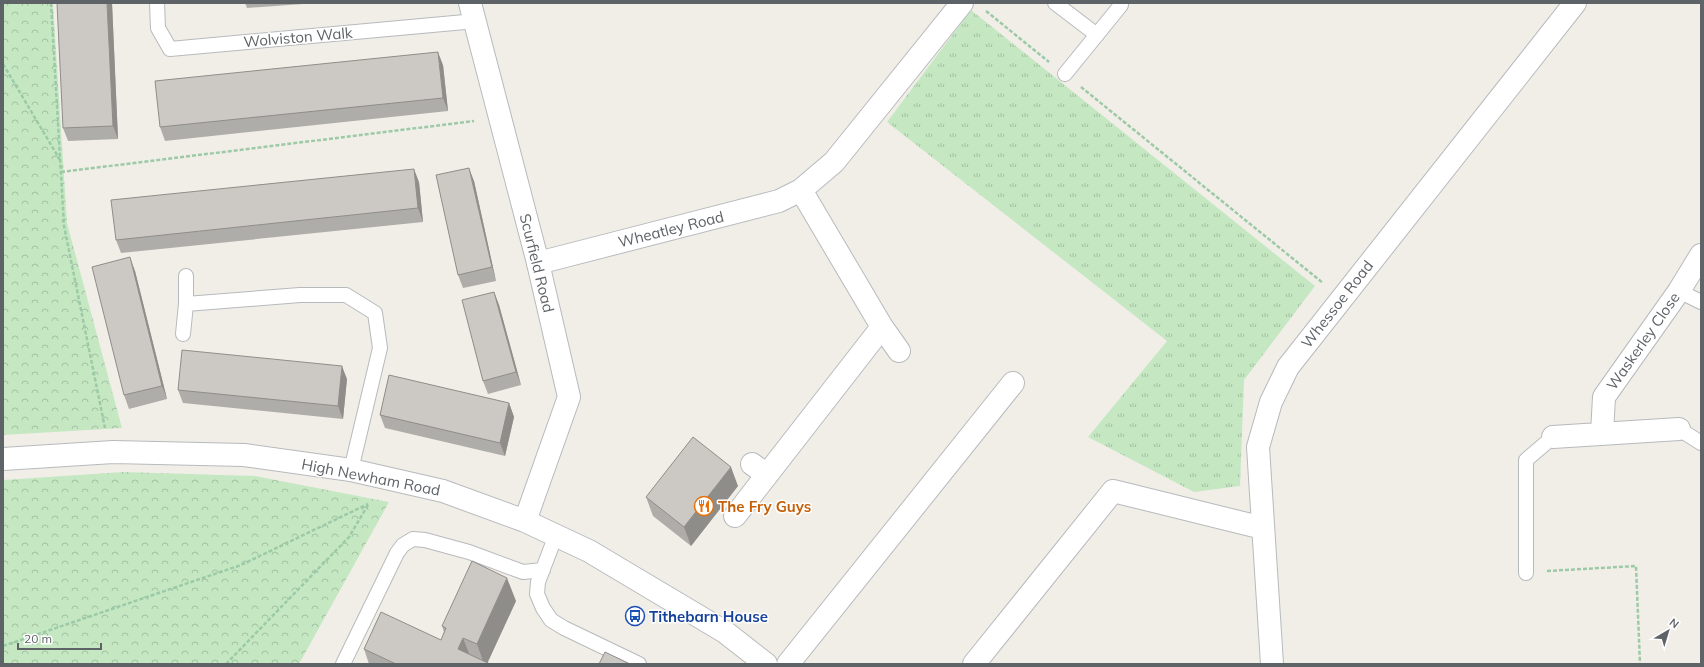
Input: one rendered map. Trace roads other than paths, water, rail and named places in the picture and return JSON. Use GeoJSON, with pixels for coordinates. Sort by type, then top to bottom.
{"type":"FeatureCollection","features":[{"type":"Feature","properties":{"kind":"street","name":"Whessoe Road"},"geometry":{"type":"LineString","coordinates":[[1272,664],[1258,447],[1271,402],[1288,367],[1575,3]]}},
{"type":"Feature","properties":{"kind":"street","name":"Wheatley Road"},"geometry":{"type":"LineString","coordinates":[[538,263],[779,201],[801,190],[834,162],[972,5]]}},
{"type":"Feature","properties":{"kind":"street","name":"Scurfield Road"},"geometry":{"type":"LineString","coordinates":[[473,12],[538,263],[569,397],[525,521]]}},
{"type":"Feature","properties":{"kind":"street"},"geometry":{"type":"LineString","coordinates":[[801,190],[882,327],[899,351]]}},
{"type":"Feature","properties":{"kind":"street","name":"Waskerley Close"},"geometry":{"type":"LineString","coordinates":[[1602,433],[1604,397],[1679,291],[1701,255]]}},
{"type":"Feature","properties":{"kind":"street"},"geometry":{"type":"LineString","coordinates":[[735,516],[760,469],[882,327]]}},
{"type":"Feature","properties":{"kind":"street"},"geometry":{"type":"LineString","coordinates":[[788,664],[1013,383]]}},
{"type":"Feature","properties":{"kind":"street"},"geometry":{"type":"LineString","coordinates":[[1553,437],[1679,429]]}},
{"type":"Feature","properties":{"kind":"street","name":"High Newham Road"},"geometry":{"type":"LineString","coordinates":[[3,459],[113,452],[244,455],[351,470],[383,476],[443,491],[525,521],[589,551],[725,632],[766,664]]}},
{"type":"Feature","properties":{"kind":"street"},"geometry":{"type":"LineString","coordinates":[[974,664],[1113,491],[1263,528]]}},
{"type":"Feature","properties":{"kind":"lane","name":"Wolviston Walk"},"geometry":{"type":"LineString","coordinates":[[157,3],[158,28],[170,49],[473,12]]}},
{"type":"Feature","properties":{"kind":"lane"},"geometry":{"type":"LineString","coordinates":[[1055,3],[1097,35]]}},
{"type":"Feature","properties":{"kind":"lane"},"geometry":{"type":"LineString","coordinates":[[1065,74],[1121,5]]}},
{"type":"Feature","properties":{"kind":"lane"},"geometry":{"type":"LineString","coordinates":[[183,334],[186,304],[186,276]]}},
{"type":"Feature","properties":{"kind":"lane"},"geometry":{"type":"LineString","coordinates":[[1679,291],[1701,302]]}},
{"type":"Feature","properties":{"kind":"lane"},"geometry":{"type":"LineString","coordinates":[[186,304],[300,295],[346,295],[375,312],[380,348],[351,470]]}},
{"type":"Feature","properties":{"kind":"lane"},"geometry":{"type":"LineString","coordinates":[[1679,429],[1701,443]]}},
{"type":"Feature","properties":{"kind":"lane"},"geometry":{"type":"LineString","coordinates":[[1526,573],[1526,460],[1553,437]]}},
{"type":"Feature","properties":{"kind":"lane"},"geometry":{"type":"LineString","coordinates":[[556,535],[538,582],[537,594],[543,608],[551,620],[564,628],[639,664]]}},
{"type":"Feature","properties":{"kind":"lane"},"geometry":{"type":"LineString","coordinates":[[343,664],[397,553],[403,545],[413,539],[425,540],[469,552],[524,572],[543,570]]}},
{"type":"Feature","properties":{"kind":"place","name":"The Fry Guys"},"geometry":{"type":"Point","coordinates":[704,506]}},
{"type":"Feature","properties":{"kind":"place","name":"Tithebarn House"},"geometry":{"type":"Point","coordinates":[635,616]}}]}
